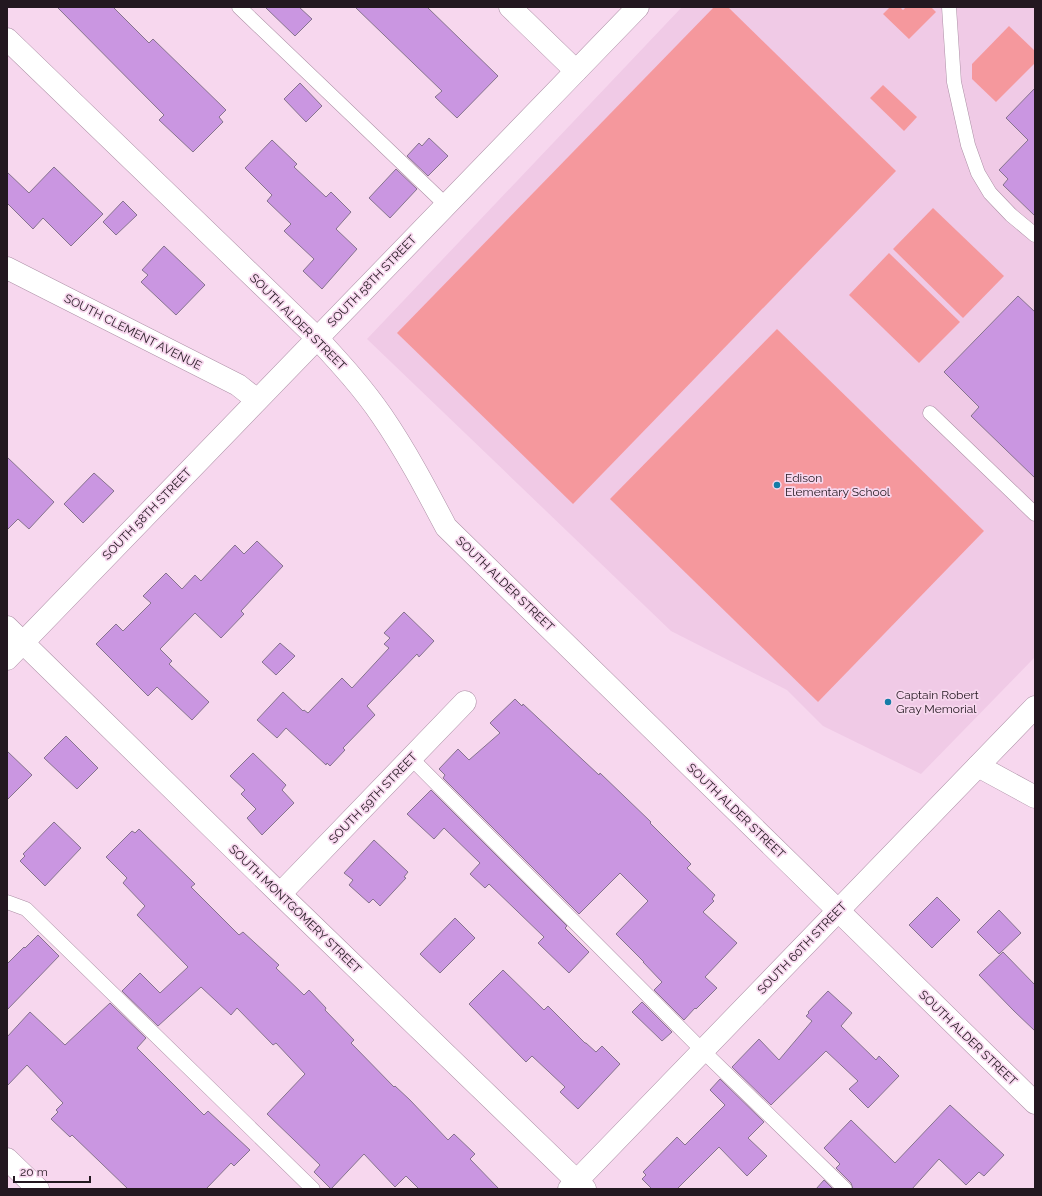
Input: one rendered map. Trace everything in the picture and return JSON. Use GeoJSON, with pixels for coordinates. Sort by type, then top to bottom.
{"type":"FeatureCollection","features":[{"type":"Feature","properties":{"kind":"street"},"geometry":{"type":"LineString","coordinates":[[510,7],[576,71]]}},
{"type":"Feature","properties":{"kind":"street","name":"SOUTH 58TH STREET"},"geometry":{"type":"LineString","coordinates":[[7,659],[638,7]]}},
{"type":"Feature","properties":{"kind":"street","name":"SOUTH ALDER STREET"},"geometry":{"type":"LineString","coordinates":[[7,39],[317,338],[341,364],[382,415],[414,468],[446,527],[1035,1104]]}},
{"type":"Feature","properties":{"kind":"street","name":"SOUTH CLEMENT AVENUE"},"geometry":{"type":"LineString","coordinates":[[7,268],[238,385],[257,400]]}},
{"type":"Feature","properties":{"kind":"street","name":"SOUTH MONTGOMERY STREET"},"geometry":{"type":"LineString","coordinates":[[7,627],[577,1186]]}},
{"type":"Feature","properties":{"kind":"street","name":"SOUTH 59TH STREET"},"geometry":{"type":"LineString","coordinates":[[280,894],[465,702]]}},
{"type":"Feature","properties":{"kind":"street","name":"SOUTH 60TH STREET"},"geometry":{"type":"LineString","coordinates":[[577,1186],[703,1051],[1035,707]]}},
{"type":"Feature","properties":{"kind":"street"},"geometry":{"type":"LineString","coordinates":[[978,766],[1035,797]]}},
{"type":"Feature","properties":{"kind":"street"},"geometry":{"type":"LineString","coordinates":[[7,1159],[38,1189]]}},
{"type":"Feature","properties":{"kind":"lane"},"geometry":{"type":"LineString","coordinates":[[239,7],[446,205]]}},
{"type":"Feature","properties":{"kind":"lane"},"geometry":{"type":"LineString","coordinates":[[949,7],[954,82],[970,152],[978,173],[990,193],[1011,215],[1035,235]]}},
{"type":"Feature","properties":{"kind":"lane"},"geometry":{"type":"LineString","coordinates":[[930,413],[1035,514]]}},
{"type":"Feature","properties":{"kind":"lane"},"geometry":{"type":"LineString","coordinates":[[411,758],[703,1051],[845,1189]]}},
{"type":"Feature","properties":{"kind":"lane"},"geometry":{"type":"LineString","coordinates":[[7,902],[26,909],[313,1189]]}},
{"type":"Feature","properties":{"kind":"shaded area","name":"Edison Elementary School"},"geometry":{"type":"Polygon","coordinates":[[[682,7],[1035,7],[1035,657],[921,774],[823,726],[787,690],[671,631],[367,339],[682,7]]]}},
{"type":"Feature","properties":{"kind":"shaded area"},"geometry":{"type":"Polygon","coordinates":[[[714,7],[728,7],[896,171],[573,504],[397,333],[714,7]]]}},
{"type":"Feature","properties":{"kind":"shaded area"},"geometry":{"type":"Polygon","coordinates":[[[890,7],[900,7],[903,10],[906,7],[931,7],[936,12],[909,39],[883,14],[890,7]]]}},
{"type":"Feature","properties":{"kind":"shaded area"},"geometry":{"type":"Polygon","coordinates":[[[1009,26],[1035,51],[1035,63],[996,102],[972,79],[972,64],[1009,26]]]}},
{"type":"Feature","properties":{"kind":"shaded area"},"geometry":{"type":"Polygon","coordinates":[[[883,85],[917,117],[904,131],[870,98],[883,85]]]}},
{"type":"Feature","properties":{"kind":"shaded area"},"geometry":{"type":"Polygon","coordinates":[[[933,208],[1004,276],[963,318],[893,249],[933,208]]]}},
{"type":"Feature","properties":{"kind":"shaded area"},"geometry":{"type":"Polygon","coordinates":[[[889,253],[960,322],[919,363],[849,295],[889,253]]]}},
{"type":"Feature","properties":{"kind":"shaded area"},"geometry":{"type":"Polygon","coordinates":[[[777,329],[984,531],[818,702],[610,499],[777,329]]]}},
{"type":"Feature","properties":{"kind":"building"},"geometry":{"type":"Polygon","coordinates":[[[57,7],[113,7],[149,43],[153,39],[226,110],[219,117],[223,122],[193,152],[159,120],[164,115],[57,7]]]}},
{"type":"Feature","properties":{"kind":"building"},"geometry":{"type":"Polygon","coordinates":[[[265,7],[299,7],[312,19],[295,36],[265,7]]]}},
{"type":"Feature","properties":{"kind":"building"},"geometry":{"type":"Polygon","coordinates":[[[355,7],[427,7],[498,76],[457,118],[435,97],[442,91],[355,7]]]}},
{"type":"Feature","properties":{"kind":"building"},"geometry":{"type":"Polygon","coordinates":[[[300,83],[322,106],[306,122],[284,99],[300,83]]]}},
{"type":"Feature","properties":{"kind":"building"},"geometry":{"type":"Polygon","coordinates":[[[1035,88],[1035,216],[1003,185],[1008,179],[999,170],[1028,140],[1006,118],[1035,88]]]}},
{"type":"Feature","properties":{"kind":"building"},"geometry":{"type":"Polygon","coordinates":[[[429,138],[448,156],[428,176],[407,156],[419,143],[422,146],[429,138]]]}},
{"type":"Feature","properties":{"kind":"building"},"geometry":{"type":"Polygon","coordinates":[[[272,140],[297,164],[294,167],[326,197],[331,192],[351,212],[336,229],[357,249],[322,289],[303,271],[314,259],[284,231],[291,224],[267,201],[272,195],[245,168],[272,140]]]}},
{"type":"Feature","properties":{"kind":"building"},"geometry":{"type":"Polygon","coordinates":[[[54,167],[103,214],[71,246],[43,218],[33,229],[7,203],[7,172],[29,193],[54,167]]]}},
{"type":"Feature","properties":{"kind":"building"},"geometry":{"type":"Polygon","coordinates":[[[396,169],[417,189],[390,218],[369,198],[396,169]]]}},
{"type":"Feature","properties":{"kind":"building"},"geometry":{"type":"Polygon","coordinates":[[[123,201],[137,215],[116,235],[103,222],[123,201]]]}},
{"type":"Feature","properties":{"kind":"building"},"geometry":{"type":"Polygon","coordinates":[[[164,246],[205,285],[176,315],[141,282],[148,275],[142,270],[164,246]]]}},
{"type":"Feature","properties":{"kind":"building"},"geometry":{"type":"Polygon","coordinates":[[[1018,296],[1035,312],[1035,478],[971,416],[979,407],[944,372],[1018,296]]]}},
{"type":"Feature","properties":{"kind":"building"},"geometry":{"type":"Polygon","coordinates":[[[7,457],[54,502],[29,529],[18,519],[7,530],[7,457]]]}},
{"type":"Feature","properties":{"kind":"building"},"geometry":{"type":"Polygon","coordinates":[[[94,473],[114,491],[83,523],[64,504],[94,473]]]}},
{"type":"Feature","properties":{"kind":"building"},"geometry":{"type":"Polygon","coordinates":[[[257,541],[283,566],[241,611],[244,614],[221,638],[195,613],[160,649],[172,661],[169,664],[209,702],[192,720],[157,687],[148,696],[96,644],[116,624],[123,631],[151,603],[143,596],[166,573],[182,589],[195,575],[201,581],[235,545],[244,554],[257,541]]]}},
{"type":"Feature","properties":{"kind":"building"},"geometry":{"type":"Polygon","coordinates":[[[404,612],[434,641],[419,657],[417,654],[367,706],[375,715],[343,748],[345,750],[330,766],[327,763],[326,765],[286,728],[277,738],[257,720],[283,692],[303,711],[304,710],[308,713],[342,678],[352,688],[389,648],[384,644],[390,638],[384,633],[404,612]]]}},
{"type":"Feature","properties":{"kind":"building"},"geometry":{"type":"Polygon","coordinates":[[[280,643],[295,656],[276,675],[262,662],[280,643]]]}},
{"type":"Feature","properties":{"kind":"building"},"geometry":{"type":"Polygon","coordinates":[[[515,699],[522,706],[523,704],[599,775],[600,773],[651,822],[650,823],[691,864],[687,868],[715,895],[712,899],[714,901],[703,912],[737,943],[705,977],[717,988],[684,1020],[654,990],[662,982],[616,934],[648,901],[620,873],[579,914],[443,778],[445,775],[439,769],[458,749],[469,760],[500,733],[490,723],[515,699]]]}},
{"type":"Feature","properties":{"kind":"building"},"geometry":{"type":"Polygon","coordinates":[[[66,736],[98,768],[77,789],[44,758],[66,736]]]}},
{"type":"Feature","properties":{"kind":"building"},"geometry":{"type":"Polygon","coordinates":[[[7,751],[32,775],[7,800],[7,751]]]}},
{"type":"Feature","properties":{"kind":"building"},"geometry":{"type":"Polygon","coordinates":[[[253,753],[286,785],[282,790],[294,803],[262,835],[247,818],[256,809],[241,794],[245,790],[230,776],[253,753]]]}},
{"type":"Feature","properties":{"kind":"building"},"geometry":{"type":"Polygon","coordinates":[[[431,790],[567,926],[565,928],[589,952],[569,973],[538,943],[544,937],[489,884],[485,888],[470,874],[480,863],[444,828],[434,839],[407,814],[431,790]]]}},
{"type":"Feature","properties":{"kind":"building"},"geometry":{"type":"Polygon","coordinates":[[[54,822],[81,848],[45,886],[20,861],[25,856],[23,854],[54,822]]]}},
{"type":"Feature","properties":{"kind":"building"},"geometry":{"type":"Polygon","coordinates":[[[139,829],[195,884],[191,887],[239,935],[243,932],[279,965],[276,968],[304,995],[309,990],[326,1008],[325,1010],[354,1040],[351,1043],[394,1087],[395,1086],[410,1100],[448,1140],[454,1134],[475,1154],[470,1159],[499,1189],[419,1189],[406,1176],[395,1187],[364,1154],[331,1189],[314,1172],[320,1165],[267,1114],[305,1074],[276,1043],[273,1045],[237,1008],[231,1015],[201,987],[158,1026],[122,991],[140,973],[160,993],[188,967],[137,915],[145,906],[123,883],[127,878],[106,857],[132,831],[135,833],[139,829]]]}},
{"type":"Feature","properties":{"kind":"building"},"geometry":{"type":"Polygon","coordinates":[[[374,840],[408,872],[404,877],[406,878],[380,906],[373,899],[369,903],[349,885],[353,880],[344,873],[374,840]]]}},
{"type":"Feature","properties":{"kind":"building"},"geometry":{"type":"Polygon","coordinates":[[[937,897],[960,920],[932,948],[909,925],[937,897]]]}},
{"type":"Feature","properties":{"kind":"building"},"geometry":{"type":"Polygon","coordinates":[[[999,910],[1021,933],[999,954],[977,932],[999,910]]]}},
{"type":"Feature","properties":{"kind":"building"},"geometry":{"type":"Polygon","coordinates":[[[455,918],[475,938],[440,973],[420,954],[455,918]]]}},
{"type":"Feature","properties":{"kind":"building"},"geometry":{"type":"Polygon","coordinates":[[[38,935],[59,956],[7,1010],[7,964],[38,935]]]}},
{"type":"Feature","properties":{"kind":"building"},"geometry":{"type":"Polygon","coordinates":[[[1003,952],[1035,985],[1035,1031],[979,975],[1003,952]]]}},
{"type":"Feature","properties":{"kind":"building"},"geometry":{"type":"Polygon","coordinates":[[[503,970],[544,1010],[548,1006],[596,1052],[602,1046],[620,1064],[578,1109],[560,1092],[565,1087],[532,1056],[526,1062],[469,1004],[503,970]]]}},
{"type":"Feature","properties":{"kind":"building"},"geometry":{"type":"Polygon","coordinates":[[[828,991],[852,1013],[841,1026],[876,1060],[879,1056],[899,1076],[868,1108],[849,1089],[858,1081],[826,1051],[771,1105],[732,1067],[759,1039],[779,1060],[812,1021],[806,1016],[809,1013],[808,1012],[828,991]]]}},
{"type":"Feature","properties":{"kind":"building"},"geometry":{"type":"Polygon","coordinates":[[[642,1002],[672,1032],[662,1041],[632,1012],[642,1002]]]}},
{"type":"Feature","properties":{"kind":"building"},"geometry":{"type":"Polygon","coordinates":[[[110,1003],[146,1038],[137,1048],[204,1115],[208,1111],[250,1150],[234,1166],[231,1163],[206,1189],[128,1189],[72,1135],[70,1137],[51,1119],[58,1112],[56,1110],[63,1103],[27,1065],[7,1086],[7,1037],[30,1012],[65,1045],[110,1003]]]}},
{"type":"Feature","properties":{"kind":"building"},"geometry":{"type":"Polygon","coordinates":[[[720,1079],[764,1122],[748,1138],[767,1156],[747,1176],[719,1147],[677,1189],[652,1189],[642,1179],[646,1175],[643,1172],[677,1137],[685,1145],[725,1105],[710,1090],[720,1079]]]}},
{"type":"Feature","properties":{"kind":"building"},"geometry":{"type":"Polygon","coordinates":[[[950,1105],[1004,1155],[984,1176],[979,1172],[966,1185],[939,1159],[912,1189],[853,1189],[851,1183],[836,1168],[840,1164],[824,1148],[851,1120],[895,1163],[950,1105]]]}},
{"type":"Feature","properties":{"kind":"building"},"geometry":{"type":"Polygon","coordinates":[[[824,1180],[833,1189],[816,1189],[824,1180]]]}},
{"type":"Feature","properties":{"kind":"place","name":"Edison Elementary School"},"geometry":{"type":"Point","coordinates":[777,485]}},
{"type":"Feature","properties":{"kind":"place","name":"Captain Robert Gray Memorial"},"geometry":{"type":"Point","coordinates":[888,702]}}]}
